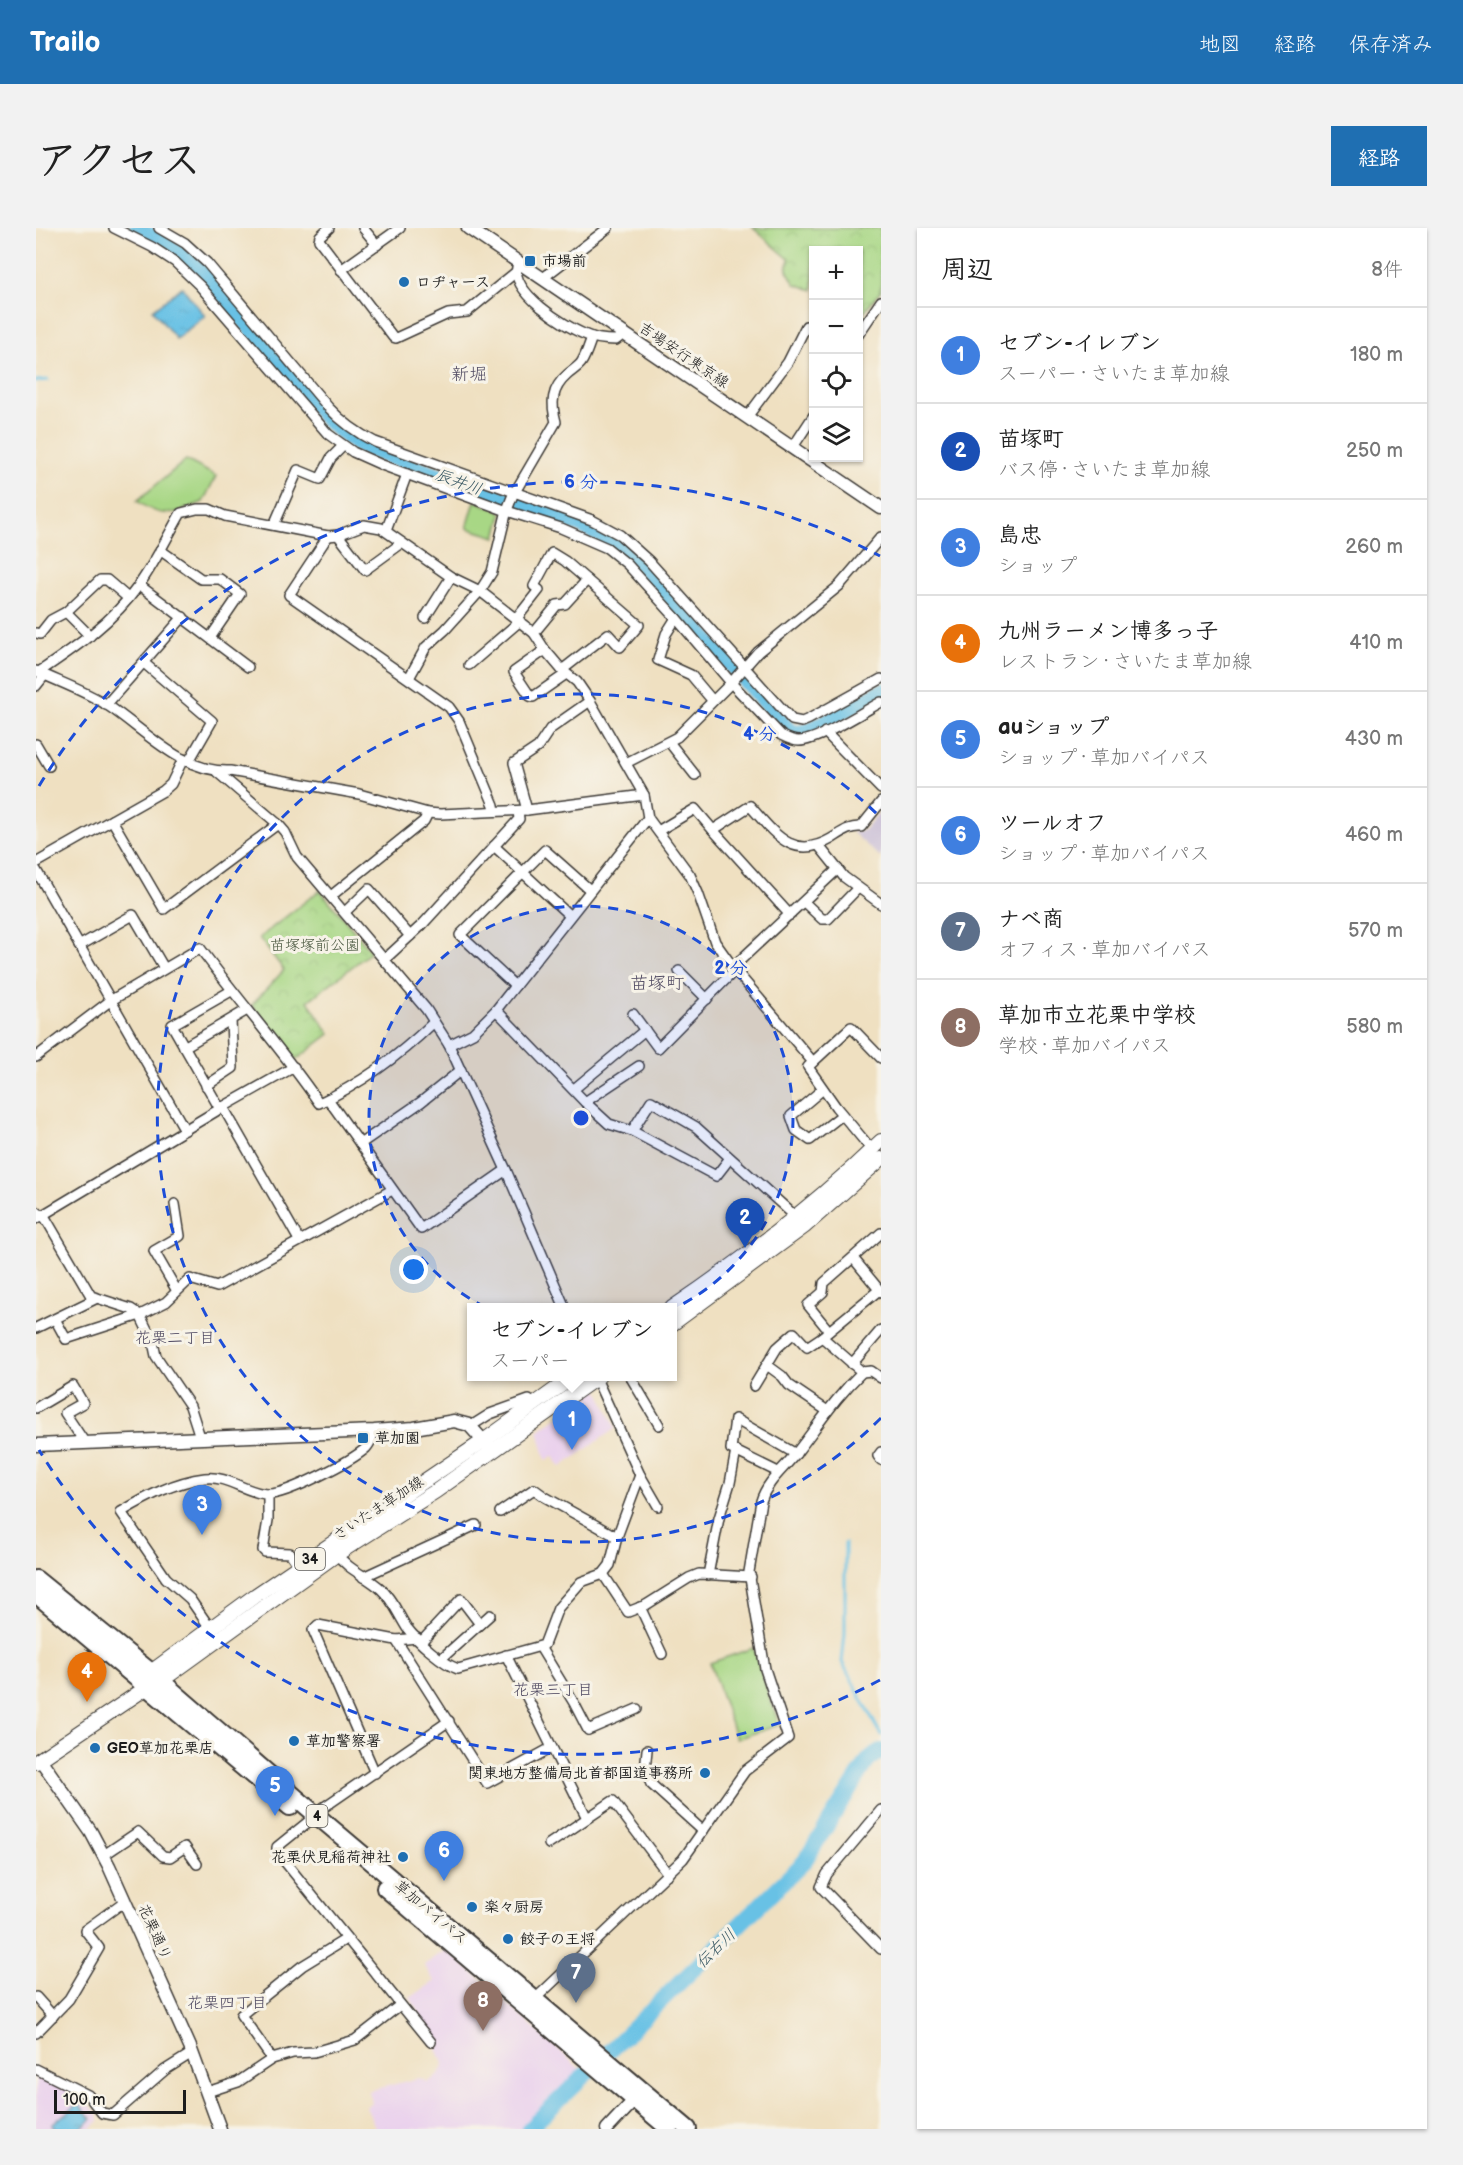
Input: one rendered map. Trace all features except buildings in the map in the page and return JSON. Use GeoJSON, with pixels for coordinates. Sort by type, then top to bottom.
{"type":"FeatureCollection","features":[{"type":"Feature","properties":{"kind":"highway","name":"草加バイパス"},"geometry":{"type":"LineString","coordinates":[[36,1579],[311,1818],[638,2096],[669,2129]]}},
{"type":"Feature","properties":{"kind":"highway","name":"草加バイパス"},"geometry":{"type":"LineString","coordinates":[[36,1594],[153,1680]]}},
{"type":"Feature","properties":{"kind":"highway","name":"草加バイパス"},"geometry":{"type":"LineString","coordinates":[[311,1818],[535,1999],[593,2057]]}},
{"type":"Feature","properties":{"kind":"highway","name":"草加バイパス"},"geometry":{"type":"LineString","coordinates":[[638,2096],[688,2129]]}},
{"type":"Feature","properties":{"kind":"main road"},"geometry":{"type":"LineString","coordinates":[[677,1305],[741,1260],[879,1152]]}},
{"type":"Feature","properties":{"kind":"main road"},"geometry":{"type":"LineString","coordinates":[[677,1320],[805,1226],[879,1152]]}},
{"type":"Feature","properties":{"kind":"main road","name":"さいたま草加線"},"geometry":{"type":"LineString","coordinates":[[37,1757],[337,1554],[436,1491],[534,1406],[568,1381]]}},
{"type":"Feature","properties":{"kind":"main road","name":"さいたま草加線"},"geometry":{"type":"LineString","coordinates":[[153,1680],[210,1628],[299,1566],[591,1381]]}},
{"type":"Feature","properties":{"kind":"street"},"geometry":{"type":"LineString","coordinates":[[114,228],[164,255],[193,279],[311,416],[343,446],[361,456],[408,474],[561,528],[607,549],[627,564],[781,735],[790,740],[802,741],[825,732],[881,702]]}},
{"type":"Feature","properties":{"kind":"street"},"geometry":{"type":"LineString","coordinates":[[159,228],[185,243],[207,263],[328,407],[345,423],[375,442],[592,520],[630,543],[788,718],[799,722],[809,719],[881,679]]}},
{"type":"Feature","properties":{"kind":"street"},"geometry":{"type":"LineString","coordinates":[[328,228],[319,240],[393,337],[396,338],[448,314],[467,312],[517,267],[533,300],[547,313],[568,326],[592,337],[616,340],[625,333]]}},
{"type":"Feature","properties":{"kind":"street"},"geometry":{"type":"LineString","coordinates":[[363,228],[377,245]]}},
{"type":"Feature","properties":{"kind":"street"},"geometry":{"type":"LineString","coordinates":[[341,270],[400,228]]}},
{"type":"Feature","properties":{"kind":"street","name":"吉場安行東京線"},"geometry":{"type":"LineString","coordinates":[[468,228],[517,267],[543,278],[881,508]]}},
{"type":"Feature","properties":{"kind":"street"},"geometry":{"type":"LineString","coordinates":[[543,278],[608,228]]}},
{"type":"Feature","properties":{"kind":"street"},"geometry":{"type":"LineString","coordinates":[[863,328],[881,301]]}},
{"type":"Feature","properties":{"kind":"street"},"geometry":{"type":"LineString","coordinates":[[747,417],[788,362],[806,326],[809,327]]}},
{"type":"Feature","properties":{"kind":"street"},"geometry":{"type":"LineString","coordinates":[[409,678],[426,647],[446,630],[480,591],[492,572],[507,510],[514,492],[556,422],[552,408],[555,390],[563,378],[579,366],[592,337]]}},
{"type":"Feature","properties":{"kind":"street"},"geometry":{"type":"LineString","coordinates":[[793,447],[809,421]]}},
{"type":"Feature","properties":{"kind":"street"},"geometry":{"type":"LineString","coordinates":[[274,525],[298,470],[320,479],[331,458],[343,446]]}},
{"type":"Feature","properties":{"kind":"street"},"geometry":{"type":"LineString","coordinates":[[386,531],[408,474]]}},
{"type":"Feature","properties":{"kind":"street"},"geometry":{"type":"LineString","coordinates":[[36,686],[40,673],[90,636],[139,585],[181,513],[209,509],[225,516],[333,536],[364,525],[381,528],[450,577],[480,591],[519,619],[534,633],[564,672],[577,682],[644,795],[648,818],[690,875],[715,942],[734,969],[813,1062]]}},
{"type":"Feature","properties":{"kind":"street"},"geometry":{"type":"LineString","coordinates":[[333,536],[364,570],[402,543]]}},
{"type":"Feature","properties":{"kind":"street"},"geometry":{"type":"LineString","coordinates":[[333,536],[289,595],[449,707],[459,721],[495,811]]}},
{"type":"Feature","properties":{"kind":"street"},"geometry":{"type":"LineString","coordinates":[[626,764],[669,742],[732,682],[758,652],[839,586],[881,537]]}},
{"type":"Feature","properties":{"kind":"street"},"geometry":{"type":"LineString","coordinates":[[160,550],[201,579],[220,579],[240,594],[210,638]]}},
{"type":"Feature","properties":{"kind":"street"},"geometry":{"type":"LineString","coordinates":[[469,665],[519,619],[539,590],[534,586],[552,553],[565,561],[639,625],[620,647],[608,634],[533,697],[514,672],[545,650]]}},
{"type":"Feature","properties":{"kind":"street"},"geometry":{"type":"LineString","coordinates":[[425,618],[450,577]]}},
{"type":"Feature","properties":{"kind":"street"},"geometry":{"type":"LineString","coordinates":[[36,633],[40,634],[51,620],[66,612],[100,580],[107,580],[128,598]]}},
{"type":"Feature","properties":{"kind":"street"},"geometry":{"type":"LineString","coordinates":[[534,633],[557,605],[565,604],[587,580]]}},
{"type":"Feature","properties":{"kind":"street"},"geometry":{"type":"LineString","coordinates":[[139,585],[248,667]]}},
{"type":"Feature","properties":{"kind":"street"},"geometry":{"type":"LineString","coordinates":[[66,612],[90,636]]}},
{"type":"Feature","properties":{"kind":"street"},"geometry":{"type":"LineString","coordinates":[[106,705],[183,617]]}},
{"type":"Feature","properties":{"kind":"street"},"geometry":{"type":"LineString","coordinates":[[676,618],[666,634],[658,660],[691,675],[712,700]]}},
{"type":"Feature","properties":{"kind":"street"},"geometry":{"type":"LineString","coordinates":[[36,863],[163,791],[171,784],[212,721],[144,663]]}},
{"type":"Feature","properties":{"kind":"street"},"geometry":{"type":"LineString","coordinates":[[40,673],[106,705],[167,751],[217,772],[285,832],[297,857],[426,1009],[449,1045],[563,1303]]}},
{"type":"Feature","properties":{"kind":"street"},"geometry":{"type":"LineString","coordinates":[[384,960],[410,936],[519,819],[523,810],[514,763],[538,747],[550,729],[590,701]]}},
{"type":"Feature","properties":{"kind":"street"},"geometry":{"type":"LineString","coordinates":[[825,732],[881,789]]}},
{"type":"Feature","properties":{"kind":"street"},"geometry":{"type":"LineString","coordinates":[[669,742],[695,775]]}},
{"type":"Feature","properties":{"kind":"street"},"geometry":{"type":"LineString","coordinates":[[36,744],[49,766]]}},
{"type":"Feature","properties":{"kind":"street"},"geometry":{"type":"LineString","coordinates":[[217,772],[230,771],[336,789],[428,813],[457,814],[523,810],[644,795]]}},
{"type":"Feature","properties":{"kind":"street"},"geometry":{"type":"LineString","coordinates":[[713,830],[750,806],[790,845],[803,848],[819,846],[852,826],[861,827],[881,802]]}},
{"type":"Feature","properties":{"kind":"street"},"geometry":{"type":"LineString","coordinates":[[658,831],[695,809],[790,915]]}},
{"type":"Feature","properties":{"kind":"street"},"geometry":{"type":"LineString","coordinates":[[331,896],[424,821],[428,813]]}},
{"type":"Feature","properties":{"kind":"street"},"geometry":{"type":"LineString","coordinates":[[449,1045],[473,1033],[496,1010],[648,818]]}},
{"type":"Feature","properties":{"kind":"street"},"geometry":{"type":"LineString","coordinates":[[112,820],[164,909],[278,824]]}},
{"type":"Feature","properties":{"kind":"street"},"geometry":{"type":"LineString","coordinates":[[494,846],[570,916]]}},
{"type":"Feature","properties":{"kind":"street"},"geometry":{"type":"LineString","coordinates":[[819,846],[844,877],[881,904]]}},
{"type":"Feature","properties":{"kind":"street"},"geometry":{"type":"LineString","coordinates":[[515,986],[460,935],[545,850],[590,890]]}},
{"type":"Feature","properties":{"kind":"street"},"geometry":{"type":"LineString","coordinates":[[633,1014],[658,1048],[734,969],[838,869]]}},
{"type":"Feature","properties":{"kind":"street"},"geometry":{"type":"LineString","coordinates":[[36,870],[185,1130]]}},
{"type":"Feature","properties":{"kind":"street"},"geometry":{"type":"LineString","coordinates":[[804,902],[822,919],[828,920],[858,888]]}},
{"type":"Feature","properties":{"kind":"street"},"geometry":{"type":"LineString","coordinates":[[345,912],[369,889],[410,936]]}},
{"type":"Feature","properties":{"kind":"street"},"geometry":{"type":"LineString","coordinates":[[79,946],[133,915],[164,968]]}},
{"type":"Feature","properties":{"kind":"street"},"geometry":{"type":"LineString","coordinates":[[36,1057],[110,1001],[200,948],[231,991],[294,1067],[319,1103],[358,1081],[410,1044],[434,1022]]}},
{"type":"Feature","properties":{"kind":"street"},"geometry":{"type":"LineString","coordinates":[[679,971],[706,999]]}},
{"type":"Feature","properties":{"kind":"street"},"geometry":{"type":"LineString","coordinates":[[231,991],[172,1025],[299,1240]]}},
{"type":"Feature","properties":{"kind":"street"},"geometry":{"type":"LineString","coordinates":[[184,1047],[247,1010]]}},
{"type":"Feature","properties":{"kind":"street"},"geometry":{"type":"LineString","coordinates":[[496,1010],[609,1124],[632,1131],[716,1176],[730,1158]]}},
{"type":"Feature","properties":{"kind":"street"},"geometry":{"type":"LineString","coordinates":[[206,1086],[233,1068],[231,1020]]}},
{"type":"Feature","properties":{"kind":"street"},"geometry":{"type":"LineString","coordinates":[[879,1152],[842,1115],[808,1067],[851,1027],[881,1058]]}},
{"type":"Feature","properties":{"kind":"street"},"geometry":{"type":"LineString","coordinates":[[573,1089],[645,1030]]}},
{"type":"Feature","properties":{"kind":"street"},"geometry":{"type":"LineString","coordinates":[[585,1102],[624,1081],[639,1066]]}},
{"type":"Feature","properties":{"kind":"street"},"geometry":{"type":"LineString","coordinates":[[200,1437],[190,1406],[156,1356],[153,1342],[140,1315],[130,1309],[91,1296],[38,1215],[294,1067]]}},
{"type":"Feature","properties":{"kind":"street"},"geometry":{"type":"LineString","coordinates":[[360,1144],[421,1102],[460,1070]]}},
{"type":"Feature","properties":{"kind":"street"},"geometry":{"type":"LineString","coordinates":[[823,1089],[792,1116],[796,1130],[810,1140],[842,1115]]}},
{"type":"Feature","properties":{"kind":"street"},"geometry":{"type":"LineString","coordinates":[[327,1099],[422,1229],[506,1170]]}},
{"type":"Feature","properties":{"kind":"street"},"geometry":{"type":"LineString","coordinates":[[632,1131],[651,1101],[696,1127],[796,1217]]}},
{"type":"Feature","properties":{"kind":"street"},"geometry":{"type":"LineString","coordinates":[[55,1319],[66,1339],[140,1315],[166,1302],[190,1279],[217,1287],[392,1190]]}},
{"type":"Feature","properties":{"kind":"street"},"geometry":{"type":"LineString","coordinates":[[175,1204],[180,1236],[154,1251],[177,1291]]}},
{"type":"Feature","properties":{"kind":"street"},"geometry":{"type":"LineString","coordinates":[[862,1372],[826,1334],[808,1305],[824,1292],[824,1283],[881,1233]]}},
{"type":"Feature","properties":{"kind":"street"},"geometry":{"type":"LineString","coordinates":[[754,1386],[777,1348],[794,1333],[807,1347],[880,1291],[853,1258]]}},
{"type":"Feature","properties":{"kind":"street"},"geometry":{"type":"LineString","coordinates":[[36,1328],[97,1298]]}},
{"type":"Feature","properties":{"kind":"street"},"geometry":{"type":"LineString","coordinates":[[852,1364],[881,1330]]}},
{"type":"Feature","properties":{"kind":"street"},"geometry":{"type":"LineString","coordinates":[[767,1365],[826,1410]]}},
{"type":"Feature","properties":{"kind":"street"},"geometry":{"type":"LineString","coordinates":[[535,1999],[683,1859],[745,1772],[788,1738],[765,1669],[750,1572],[761,1501],[764,1490],[796,1454],[826,1410],[862,1372],[871,1371],[881,1378]]}},
{"type":"Feature","properties":{"kind":"street"},"geometry":{"type":"LineString","coordinates":[[599,1381],[640,1475],[658,1506]]}},
{"type":"Feature","properties":{"kind":"street"},"geometry":{"type":"LineString","coordinates":[[632,1381],[659,1425]]}},
{"type":"Feature","properties":{"kind":"street"},"geometry":{"type":"LineString","coordinates":[[36,1408],[73,1386],[83,1403],[65,1413],[85,1443]]}},
{"type":"Feature","properties":{"kind":"street"},"geometry":{"type":"LineString","coordinates":[[471,1426],[490,1414],[530,1400],[534,1406]]}},
{"type":"Feature","properties":{"kind":"street"},"geometry":{"type":"LineString","coordinates":[[778,1472],[731,1449],[735,1419],[796,1454]]}},
{"type":"Feature","properties":{"kind":"street"},"geometry":{"type":"LineString","coordinates":[[36,1445],[374,1431],[414,1428],[454,1421],[471,1426],[488,1446]]}},
{"type":"Feature","properties":{"kind":"street"},"geometry":{"type":"LineString","coordinates":[[210,1628],[190,1599],[166,1578],[121,1512],[158,1491],[205,1478],[219,1479],[268,1494],[282,1491],[340,1466],[370,1443],[374,1431]]}},
{"type":"Feature","properties":{"kind":"street"},"geometry":{"type":"LineString","coordinates":[[708,1575],[718,1518],[730,1483],[736,1451]]}},
{"type":"Feature","properties":{"kind":"street"},"geometry":{"type":"LineString","coordinates":[[881,1452],[878,1456],[881,1460]]}},
{"type":"Feature","properties":{"kind":"street"},"geometry":{"type":"LineString","coordinates":[[337,1554],[342,1561],[390,1598],[408,1629],[419,1640],[448,1665],[458,1669],[544,1645],[558,1608],[581,1582],[603,1574],[610,1565],[617,1536],[640,1475]]}},
{"type":"Feature","properties":{"kind":"street"},"geometry":{"type":"LineString","coordinates":[[500,1512],[534,1489],[617,1536]]}},
{"type":"Feature","properties":{"kind":"street"},"geometry":{"type":"LineString","coordinates":[[268,1494],[268,1520],[263,1550],[290,1553],[299,1566]]}},
{"type":"Feature","properties":{"kind":"street"},"geometry":{"type":"LineString","coordinates":[[363,1577],[476,1525]]}},
{"type":"Feature","properties":{"kind":"street"},"geometry":{"type":"LineString","coordinates":[[603,1574],[628,1612],[699,1574],[751,1577]]}},
{"type":"Feature","properties":{"kind":"street"},"geometry":{"type":"LineString","coordinates":[[375,1773],[313,1630],[318,1625],[396,1640],[419,1640],[461,1599],[480,1624]]}},
{"type":"Feature","properties":{"kind":"street"},"geometry":{"type":"LineString","coordinates":[[640,1607],[662,1654]]}},
{"type":"Feature","properties":{"kind":"street"},"geometry":{"type":"LineString","coordinates":[[441,1659],[490,1615]]}},
{"type":"Feature","properties":{"kind":"street"},"geometry":{"type":"LineString","coordinates":[[396,1640],[487,1783],[551,1748]]}},
{"type":"Feature","properties":{"kind":"street"},"geometry":{"type":"LineString","coordinates":[[540,1647],[588,1730],[637,1709]]}},
{"type":"Feature","properties":{"kind":"street"},"geometry":{"type":"LineString","coordinates":[[506,1655],[587,1818]]}},
{"type":"Feature","properties":{"kind":"street"},"geometry":{"type":"LineString","coordinates":[[431,2042],[277,1852],[277,1847],[311,1818],[448,1721]]}},
{"type":"Feature","properties":{"kind":"street"},"geometry":{"type":"LineString","coordinates":[[647,1750],[645,1770],[651,1784],[703,1831]]}},
{"type":"Feature","properties":{"kind":"street","name":"花栗通り"},"geometry":{"type":"LineString","coordinates":[[37,1757],[91,1832],[104,1855],[192,2053],[220,2129]]}},
{"type":"Feature","properties":{"kind":"street"},"geometry":{"type":"LineString","coordinates":[[549,1844],[613,1801],[668,1874]]}},
{"type":"Feature","properties":{"kind":"street"},"geometry":{"type":"LineString","coordinates":[[881,1810],[827,1874],[821,1887],[881,1949]]}},
{"type":"Feature","properties":{"kind":"street"},"geometry":{"type":"LineString","coordinates":[[104,1855],[138,1832],[163,1856],[170,1857],[185,1847],[197,1864]]}},
{"type":"Feature","properties":{"kind":"street"},"geometry":{"type":"LineString","coordinates":[[36,2033],[69,1999],[99,1948],[85,1930],[125,1901]]}},
{"type":"Feature","properties":{"kind":"street"},"geometry":{"type":"LineString","coordinates":[[272,2059],[241,2015],[302,1966],[346,1939]]}},
{"type":"Feature","properties":{"kind":"street"},"geometry":{"type":"LineString","coordinates":[[36,1996],[54,2016]]}},
{"type":"Feature","properties":{"kind":"street"},"geometry":{"type":"LineString","coordinates":[[207,2092],[238,2082],[272,2059],[293,2053],[314,2052],[355,2040],[400,2005]]}},
{"type":"Feature","properties":{"kind":"street"},"geometry":{"type":"LineString","coordinates":[[36,2069],[88,2095],[102,2114],[112,2115],[165,2070],[192,2053]]}},
{"type":"Feature","properties":{"kind":"street"},"geometry":{"type":"LineString","coordinates":[[607,2129],[638,2096]]}},
{"type":"Feature","properties":{"kind":"shaded area"},"geometry":{"type":"Polygon","coordinates":[[[881,810],[881,858],[852,832],[864,830],[881,810]]]}},
{"type":"Feature","properties":{"kind":"shaded area"},"geometry":{"type":"Polygon","coordinates":[[[595,1391],[599,1391],[616,1428],[561,1467],[553,1456],[546,1461],[538,1431],[595,1391]]]}},
{"type":"Feature","properties":{"kind":"shaded area"},"geometry":{"type":"Polygon","coordinates":[[[447,1949],[581,2070],[521,2129],[376,2129],[366,2107],[371,2102],[368,2091],[419,2078],[428,2082],[439,2075],[444,2063],[437,2050],[438,2045],[416,2017],[420,2014],[410,1998],[435,1981],[424,1965],[447,1949]]]}},
{"type":"Feature","properties":{"kind":"shaded area"},"geometry":{"type":"Polygon","coordinates":[[[36,2077],[82,2096],[99,2116],[99,2121],[90,2129],[36,2129],[36,2077]]]}},
{"type":"Feature","properties":{"kind":"green space"},"geometry":{"type":"Polygon","coordinates":[[[753,228],[881,228],[881,290],[863,314],[863,246],[809,246],[809,289],[795,284],[787,270],[789,259],[753,228]]]}},
{"type":"Feature","properties":{"kind":"green space"},"geometry":{"type":"Polygon","coordinates":[[[186,460],[216,476],[203,502],[169,514],[155,511],[137,501],[186,460]]]}},
{"type":"Feature","properties":{"kind":"green space"},"geometry":{"type":"Polygon","coordinates":[[[475,501],[500,511],[502,515],[496,537],[467,528],[475,501]]]}},
{"type":"Feature","properties":{"kind":"green space","name":"苗塚塚前公園"},"geometry":{"type":"Polygon","coordinates":[[[320,890],[371,952],[308,1001],[330,1034],[296,1060],[252,1005],[284,970],[259,938],[320,890]]]}},
{"type":"Feature","properties":{"kind":"green space"},"geometry":{"type":"Polygon","coordinates":[[[753,1648],[779,1725],[736,1739],[710,1663],[753,1648]]]}},
{"type":"Feature","properties":{"kind":"water"},"geometry":{"type":"Polygon","coordinates":[[[182,287],[205,316],[176,339],[153,310],[182,287]]]}},
{"type":"Feature","properties":{"kind":"water"},"geometry":{"type":"Polygon","coordinates":[[[78,2103],[92,2119],[80,2129],[55,2129],[52,2125],[78,2103]]]}},
{"type":"Feature","properties":{"kind":"waterway","name":"辰井川"},"geometry":{"type":"LineString","coordinates":[[137,228],[179,252],[196,266],[326,419],[361,447],[580,525],[613,541],[632,556],[790,731],[798,733],[810,730],[881,691]]}},
{"type":"Feature","properties":{"kind":"waterway"},"geometry":{"type":"LineString","coordinates":[[36,381],[48,380]]}},
{"type":"Feature","properties":{"kind":"waterway"},"geometry":{"type":"LineString","coordinates":[[845,1543],[845,1634],[842,1662],[881,1735]]}},
{"type":"Feature","properties":{"kind":"waterway","name":"伝右川"},"geometry":{"type":"LineString","coordinates":[[529,2129],[804,1862],[869,1759],[881,1751]]}},
{"type":"Feature","properties":{"kind":"place","name":"市場前"},"geometry":{"type":"Point","coordinates":[530,261]}},
{"type":"Feature","properties":{"kind":"place","name":"ロヂャース"},"geometry":{"type":"Point","coordinates":[404,282]}},
{"type":"Feature","properties":{"kind":"place","name":"苗塚町"},"geometry":{"type":"Point","coordinates":[745,1248]}},
{"type":"Feature","properties":{"kind":"place","name":"草加園"},"geometry":{"type":"Point","coordinates":[363,1438]}},
{"type":"Feature","properties":{"kind":"place","name":"セブン-イレブン"},"geometry":{"type":"Point","coordinates":[572,1450]}},
{"type":"Feature","properties":{"kind":"place","name":"島忠"},"geometry":{"type":"Point","coordinates":[202,1535]}},
{"type":"Feature","properties":{"kind":"place","name":"九州ラーメン博多っ子"},"geometry":{"type":"Point","coordinates":[87,1702]}},
{"type":"Feature","properties":{"kind":"place","name":"草加警察署"},"geometry":{"type":"Point","coordinates":[294,1741]}},
{"type":"Feature","properties":{"kind":"place","name":"GEO草加花栗店"},"geometry":{"type":"Point","coordinates":[95,1748]}},
{"type":"Feature","properties":{"kind":"place","name":"関東地方整備局北首都国道事務所"},"geometry":{"type":"Point","coordinates":[705,1773]}},
{"type":"Feature","properties":{"kind":"place","name":"auショップ"},"geometry":{"type":"Point","coordinates":[275,1816]}},
{"type":"Feature","properties":{"kind":"place","name":"花栗伏見稲荷神社"},"geometry":{"type":"Point","coordinates":[403,1857]}},
{"type":"Feature","properties":{"kind":"place","name":"ツールオフ"},"geometry":{"type":"Point","coordinates":[444,1881]}},
{"type":"Feature","properties":{"kind":"place","name":"楽々厨房"},"geometry":{"type":"Point","coordinates":[472,1907]}},
{"type":"Feature","properties":{"kind":"place","name":"餃子の王将"},"geometry":{"type":"Point","coordinates":[508,1939]}},
{"type":"Feature","properties":{"kind":"place","name":"ナベ商"},"geometry":{"type":"Point","coordinates":[576,2003]}},
{"type":"Feature","properties":{"kind":"place","name":"草加市立花栗中学校"},"geometry":{"type":"Point","coordinates":[483,2031]}},
{"type":"Feature","properties":{"kind":"district","name":"新堀"},"geometry":{"type":"Point","coordinates":[469,374]}},
{"type":"Feature","properties":{"kind":"district","name":"苗塚町"},"geometry":{"type":"Point","coordinates":[657,983]}},
{"type":"Feature","properties":{"kind":"district","name":"花栗二丁目"},"geometry":{"type":"Point","coordinates":[175,1337]}},
{"type":"Feature","properties":{"kind":"district","name":"花栗三丁目"},"geometry":{"type":"Point","coordinates":[553,1689]}},
{"type":"Feature","properties":{"kind":"district","name":"花栗四丁目"},"geometry":{"type":"Point","coordinates":[227,2002]}}]}
